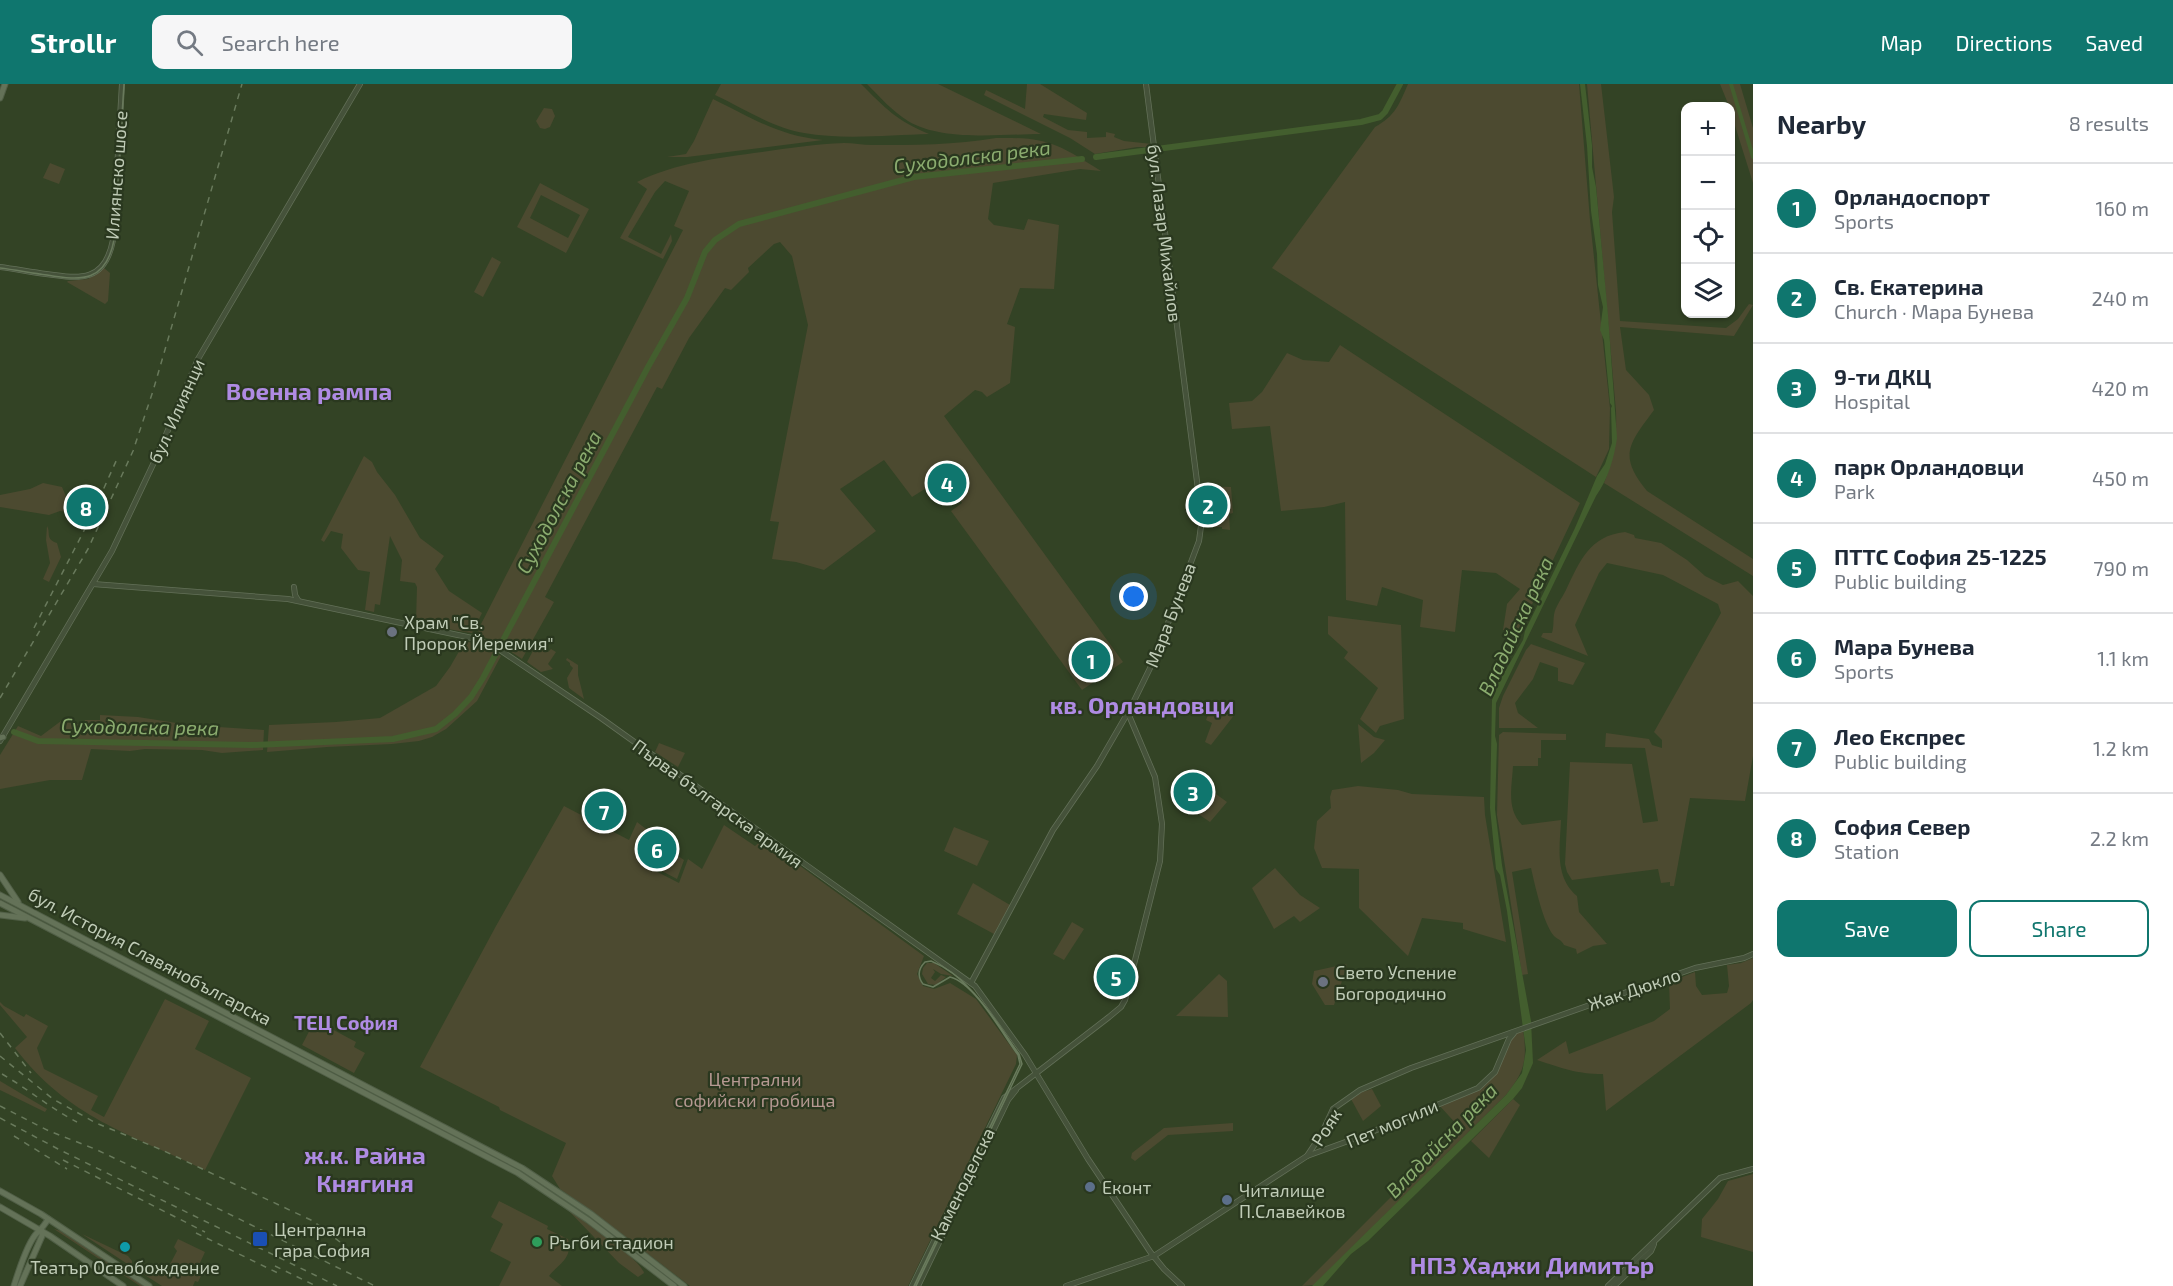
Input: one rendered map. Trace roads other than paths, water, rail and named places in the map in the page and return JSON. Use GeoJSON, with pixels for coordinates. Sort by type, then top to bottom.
{"type":"FeatureCollection","features":[{"type":"Feature","properties":{"kind":"main road"},"geometry":{"type":"LineString","coordinates":[[0,98],[5,84]]}},
{"type":"Feature","properties":{"kind":"main road"},"geometry":{"type":"LineString","coordinates":[[0,875],[21,906]]}},
{"type":"Feature","properties":{"kind":"main road","name":"бул. История Славянобългарска"},"geometry":{"type":"LineString","coordinates":[[0,895],[494,1152],[558,1191],[652,1265],[674,1286]]}},
{"type":"Feature","properties":{"kind":"main road","name":"бул. История Славянобългарска"},"geometry":{"type":"LineString","coordinates":[[0,903],[518,1173],[684,1286]]}},
{"type":"Feature","properties":{"kind":"main road"},"geometry":{"type":"LineString","coordinates":[[0,915],[31,919]]}},
{"type":"Feature","properties":{"kind":"main road"},"geometry":{"type":"LineString","coordinates":[[0,1191],[48,1219],[149,1286]]}},
{"type":"Feature","properties":{"kind":"main road"},"geometry":{"type":"LineString","coordinates":[[0,1208],[42,1231],[123,1286]]}},
{"type":"Feature","properties":{"kind":"main road"},"geometry":{"type":"LineString","coordinates":[[20,1286],[48,1219]]}},
{"type":"Feature","properties":{"kind":"main road"},"geometry":{"type":"LineString","coordinates":[[14,1286],[37,1233],[42,1231]]}},
{"type":"Feature","properties":{"kind":"street","name":"Илиянско шосе"},"geometry":{"type":"LineString","coordinates":[[0,267],[78,278],[93,273],[105,262],[113,240],[122,84]]}},
{"type":"Feature","properties":{"kind":"street","name":"бул. Илиянци"},"geometry":{"type":"LineString","coordinates":[[1,739],[93,584],[132,510],[198,359],[360,84]]}},
{"type":"Feature","properties":{"kind":"street","name":"бул. Лазар Михайлов"},"geometry":{"type":"LineString","coordinates":[[1146,84],[1185,382]]}},
{"type":"Feature","properties":{"kind":"street","name":"Мара Бунева"},"geometry":{"type":"LineString","coordinates":[[971,983],[1053,830],[1093,774],[1128,713],[1154,660],[1201,533],[1200,505],[1185,382]]}},
{"type":"Feature","properties":{"kind":"street","name":"Първа българска армия"},"geometry":{"type":"LineString","coordinates":[[93,584],[288,599],[472,638],[504,652],[601,718],[971,983],[1011,1035],[1095,1170],[1154,1256],[1182,1286]]}},
{"type":"Feature","properties":{"kind":"street"},"geometry":{"type":"LineString","coordinates":[[294,587],[295,595],[300,602]]}},
{"type":"Feature","properties":{"kind":"street","name":"Каменоделска"},"geometry":{"type":"LineString","coordinates":[[912,1286],[1004,1098],[1109,1017],[1125,1000],[1160,861],[1162,824],[1155,777],[1128,713]]}},
{"type":"Feature","properties":{"kind":"street","name":"Жак Дюкло"},"geometry":{"type":"LineString","coordinates":[[1516,1031],[1695,968],[1753,954]]}},
{"type":"Feature","properties":{"kind":"street","name":"Рояк"},"geometry":{"type":"LineString","coordinates":[[1066,1286],[1154,1256],[1307,1156],[1321,1135],[1333,1110],[1360,1090],[1411,1068],[1516,1031]]}},
{"type":"Feature","properties":{"kind":"street","name":"Пет могили"},"geometry":{"type":"LineString","coordinates":[[1307,1156],[1478,1088],[1495,1072],[1509,1039],[1516,1031]]}},
{"type":"Feature","properties":{"kind":"street","name":"Каменоделска"},"geometry":{"type":"LineString","coordinates":[[918,1286],[1008,1100],[1017,1088]]}},
{"type":"Feature","properties":{"kind":"street"},"geometry":{"type":"LineString","coordinates":[[1608,1286],[1720,1178],[1753,1169]]}},
{"type":"Feature","properties":{"kind":"street"},"geometry":{"type":"LineString","coordinates":[[1614,1286],[1651,1251],[1655,1241]]}},
{"type":"Feature","properties":{"kind":"waterway","name":"Суходолска река"},"geometry":{"type":"LineString","coordinates":[[1096,157],[1361,122],[1380,117],[1400,84]]}},
{"type":"Feature","properties":{"kind":"waterway"},"geometry":{"type":"LineString","coordinates":[[1731,84],[1753,157]]}},
{"type":"Feature","properties":{"kind":"waterway","name":"Суходолска река"},"geometry":{"type":"LineString","coordinates":[[14,732],[38,741],[252,745],[393,739],[436,729],[471,697],[483,678],[687,298],[705,252],[715,240],[739,224],[914,177],[1082,159]]}},
{"type":"Feature","properties":{"kind":"tram line"},"geometry":{"type":"LineString","coordinates":[[0,268],[81,278],[91,276],[105,264],[114,240],[124,84]]}},
{"type":"Feature","properties":{"kind":"tram line"},"geometry":{"type":"LineString","coordinates":[[914,1286],[1020,1064],[1018,1055],[979,999],[969,989],[950,977],[933,987],[923,984],[919,975],[921,967],[925,962],[931,961],[958,977],[981,1001],[1019,1054],[1022,1064],[916,1286]]}},
{"type":"Feature","properties":{"kind":"railway"},"geometry":{"type":"LineString","coordinates":[[0,698],[88,549],[133,451],[153,391],[242,84]]}},
{"type":"Feature","properties":{"kind":"railway"},"geometry":{"type":"LineString","coordinates":[[34,628],[91,517],[117,459]]}},
{"type":"Feature","properties":{"kind":"railway"},"geometry":{"type":"LineString","coordinates":[[0,1033],[31,1073]]}},
{"type":"Feature","properties":{"kind":"railway"},"geometry":{"type":"LineString","coordinates":[[0,1056],[53,1099],[96,1123],[162,1150],[313,1221],[340,1242]]}},
{"type":"Feature","properties":{"kind":"railway"},"geometry":{"type":"LineString","coordinates":[[2,1074],[77,1122]]}},
{"type":"Feature","properties":{"kind":"railway"},"geometry":{"type":"LineString","coordinates":[[0,1106],[49,1131],[95,1149],[152,1176],[375,1286]]}},
{"type":"Feature","properties":{"kind":"railway"},"geometry":{"type":"LineString","coordinates":[[0,1118],[58,1149],[337,1286]]}},
{"type":"Feature","properties":{"kind":"railway"},"geometry":{"type":"LineString","coordinates":[[14,1136],[67,1169]]}},
{"type":"Feature","properties":{"kind":"railway"},"geometry":{"type":"LineString","coordinates":[[63,1160],[205,1232]]}},
{"type":"Feature","properties":{"kind":"railway"},"geometry":{"type":"LineString","coordinates":[[196,1233],[282,1275]]}},
{"type":"Feature","properties":{"kind":"railway"},"geometry":{"type":"LineString","coordinates":[[275,1266],[316,1286]]}},
{"type":"Feature","properties":{"kind":"place","name":"парк Орландовци"},"geometry":{"type":"Point","coordinates":[947,483]}},
{"type":"Feature","properties":{"kind":"place","name":"Св. Екатерина"},"geometry":{"type":"Point","coordinates":[1208,505]}},
{"type":"Feature","properties":{"kind":"place","name":"София Север"},"geometry":{"type":"Point","coordinates":[86,507]}},
{"type":"Feature","properties":{"kind":"place","name":"Храм \"Св. Пророк Йеремия\""},"geometry":{"type":"Point","coordinates":[392,632]}},
{"type":"Feature","properties":{"kind":"place","name":"Орландоспорт"},"geometry":{"type":"Point","coordinates":[1091,660]}},
{"type":"Feature","properties":{"kind":"place","name":"9-ти ДКЦ"},"geometry":{"type":"Point","coordinates":[1193,792]}},
{"type":"Feature","properties":{"kind":"place","name":"Лео Експрес"},"geometry":{"type":"Point","coordinates":[604,811]}},
{"type":"Feature","properties":{"kind":"place","name":"Мара Бунева"},"geometry":{"type":"Point","coordinates":[657,849]}},
{"type":"Feature","properties":{"kind":"place","name":"ПТТС София 25-1225"},"geometry":{"type":"Point","coordinates":[1116,977]}},
{"type":"Feature","properties":{"kind":"place","name":"Свето Успение Богородично"},"geometry":{"type":"Point","coordinates":[1323,982]}},
{"type":"Feature","properties":{"kind":"place","name":"Еконт"},"geometry":{"type":"Point","coordinates":[1090,1187]}},
{"type":"Feature","properties":{"kind":"place","name":"Читалище П.Славейков"},"geometry":{"type":"Point","coordinates":[1227,1200]}},
{"type":"Feature","properties":{"kind":"place","name":"Централна гара София"},"geometry":{"type":"Point","coordinates":[260,1239]}},
{"type":"Feature","properties":{"kind":"place","name":"Ръгби стадион"},"geometry":{"type":"Point","coordinates":[537,1242]}},
{"type":"Feature","properties":{"kind":"place","name":"Театър Освобождение"},"geometry":{"type":"Point","coordinates":[125,1247]}},
{"type":"Feature","properties":{"kind":"district","name":"Военна рампа"},"geometry":{"type":"Point","coordinates":[309,390]}},
{"type":"Feature","properties":{"kind":"district","name":"кв. Орландовци"},"geometry":{"type":"Point","coordinates":[1142,704]}},
{"type":"Feature","properties":{"kind":"district","name":"ТЕЦ София"},"geometry":{"type":"Point","coordinates":[346,1022]}},
{"type":"Feature","properties":{"kind":"district","name":"ж.к. Райна Княгиня"},"geometry":{"type":"Point","coordinates":[365,1168]}},
{"type":"Feature","properties":{"kind":"district","name":"НПЗ Хаджи Димитър"},"geometry":{"type":"Point","coordinates":[1532,1264]}},
{"type":"Feature","properties":{"kind":"water label","name":"Владайска река"},"geometry":{"type":"Point","coordinates":[1515,626]}},
{"type":"Feature","properties":{"kind":"water label","name":"Владайска река"},"geometry":{"type":"Point","coordinates":[1441,1140]}},
{"type":"Feature","properties":{"kind":"park label","name":"Централни софийски гробища"},"geometry":{"type":"Point","coordinates":[755,1089]}}]}
